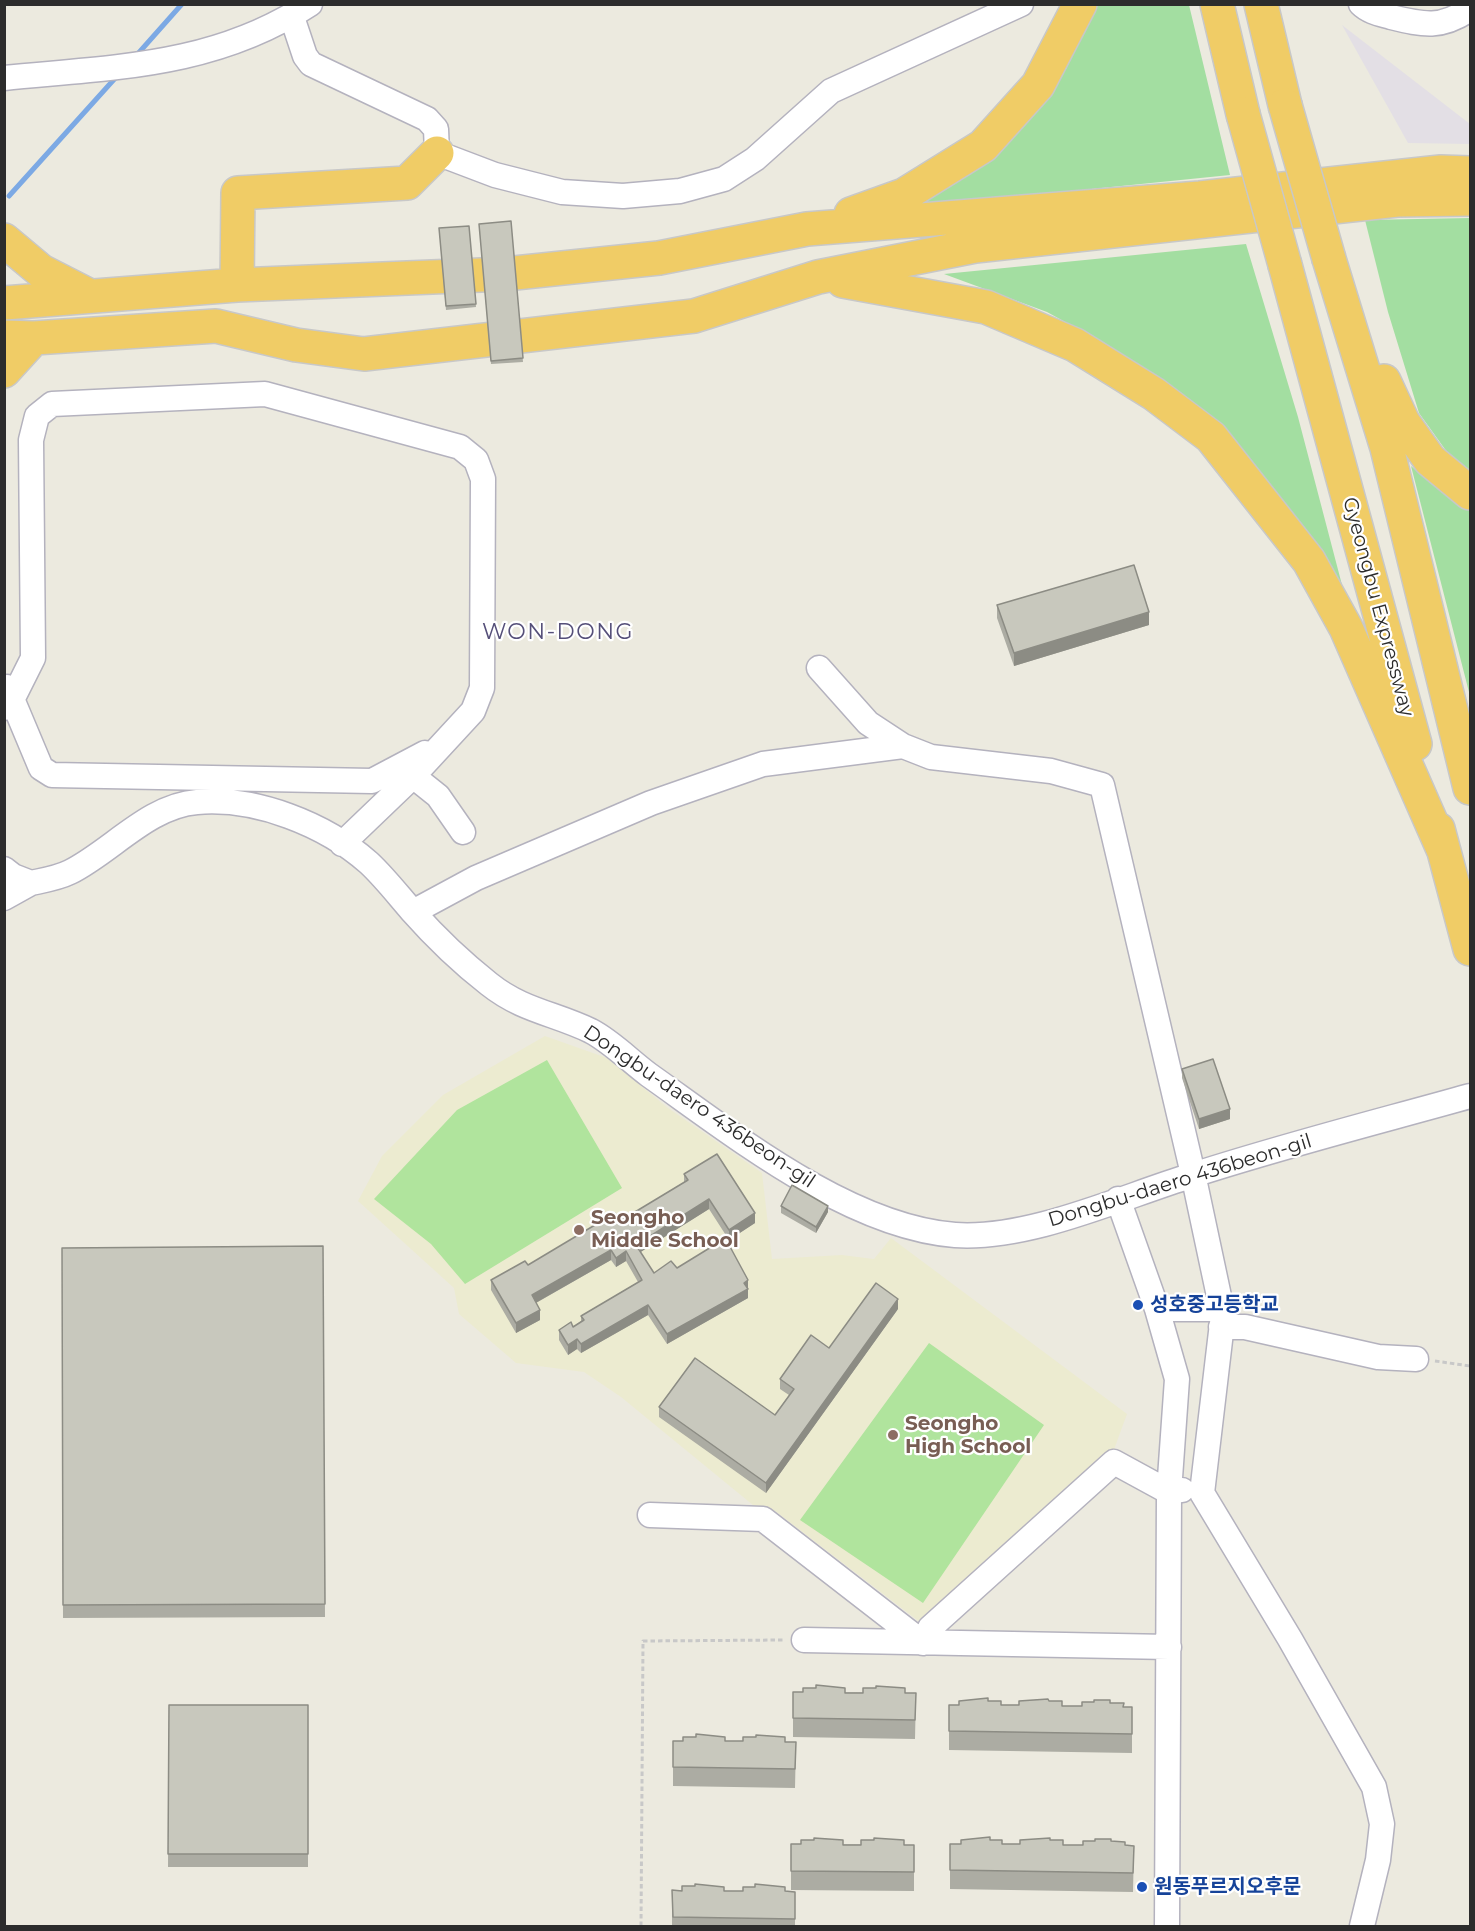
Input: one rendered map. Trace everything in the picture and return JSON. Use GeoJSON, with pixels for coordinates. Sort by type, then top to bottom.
{"type":"FeatureCollection","features":[{"type":"Feature","properties":{"kind":"highway"},"geometry":{"type":"LineString","coordinates":[[807,230],[904,195],[983,146],[1038,86],[1080,4]]}},
{"type":"Feature","properties":{"kind":"highway","name":"Gyeongbu Expressway"},"geometry":{"type":"LineString","coordinates":[[1217,4],[1243,114],[1470,949]]}},
{"type":"Feature","properties":{"kind":"highway"},"geometry":{"type":"LineString","coordinates":[[1261,4],[1285,105],[1387,448],[1470,788]]}},
{"type":"Feature","properties":{"kind":"highway"},"geometry":{"type":"LineString","coordinates":[[237,285],[238,193],[407,183],[437,153]]}},
{"type":"Feature","properties":{"kind":"highway"},"geometry":{"type":"LineString","coordinates":[[4,303],[237,285],[505,274],[659,258],[807,230],[1200,198],[1441,172],[1470,173]]}},
{"type":"Feature","properties":{"kind":"highway"},"geometry":{"type":"LineString","coordinates":[[4,371],[19,338],[216,326],[296,345],[364,354],[694,316],[818,277],[975,246],[1397,200],[1470,199]]}},
{"type":"Feature","properties":{"kind":"highway"},"geometry":{"type":"LineString","coordinates":[[4,240],[41,270],[88,295]]}},
{"type":"Feature","properties":{"kind":"highway"},"geometry":{"type":"LineString","coordinates":[[1329,259],[1403,422],[1430,460],[1470,494]]}},
{"type":"Feature","properties":{"kind":"highway"},"geometry":{"type":"LineString","coordinates":[[818,277],[897,289],[986,307],[1075,345],[1154,394],[1211,437],[1309,561],[1346,628],[1443,849]]}},
{"type":"Feature","properties":{"kind":"street"},"geometry":{"type":"LineString","coordinates":[[4,78],[169,61],[221,47],[301,10],[305,56],[311,64],[427,119],[436,129],[437,153],[495,176],[562,192],[623,196],[680,191],[724,179],[754,159],[831,91],[1022,4]]}},
{"type":"Feature","properties":{"kind":"street"},"geometry":{"type":"LineString","coordinates":[[1361,4],[1377,13],[1424,25],[1453,20],[1470,9]]}},
{"type":"Feature","properties":{"kind":"street"},"geometry":{"type":"LineString","coordinates":[[342,844],[413,776],[443,743],[472,711],[482,688],[483,479],[476,460],[459,447],[265,394],[52,404],[37,416],[31,440],[33,658],[7,696],[41,768],[52,775],[372,781],[443,743]]}},
{"type":"Feature","properties":{"kind":"street"},"geometry":{"type":"LineString","coordinates":[[819,668],[868,723],[903,746],[931,757],[1051,771],[1102,785],[1193,1174],[1221,1318],[1202,1493],[1290,1639],[1374,1787],[1382,1824],[1378,1860],[1362,1926]]}},
{"type":"Feature","properties":{"kind":"street"},"geometry":{"type":"LineString","coordinates":[[413,912],[476,878],[651,803],[763,764],[903,746]]}},
{"type":"Feature","properties":{"kind":"street"},"geometry":{"type":"LineString","coordinates":[[413,776],[438,796],[463,832]]}},
{"type":"Feature","properties":{"kind":"street","name":"Dongbu-daero 436beon-gil"},"geometry":{"type":"LineString","coordinates":[[4,898],[31,883],[67,874],[155,816],[173,807],[195,802],[242,804],[263,808],[316,829],[342,844],[386,880],[413,912],[468,967],[512,1001],[591,1031],[729,1131],[786,1168],[869,1211],[923,1229],[976,1235],[1028,1228],[1193,1174],[1470,1096]]}},
{"type":"Feature","properties":{"kind":"street"},"geometry":{"type":"LineString","coordinates":[[4,869],[13,876],[31,883]]}},
{"type":"Feature","properties":{"kind":"street"},"geometry":{"type":"LineString","coordinates":[[1118,1199],[1157,1309],[1178,1379],[1169,1492],[1167,1926]]}},
{"type":"Feature","properties":{"kind":"street"},"geometry":{"type":"LineString","coordinates":[[1157,1309],[1221,1318],[1245,1327],[1378,1357],[1416,1359]]}},
{"type":"Feature","properties":{"kind":"street"},"geometry":{"type":"LineString","coordinates":[[922,1643],[930,1628],[1114,1462],[1169,1492],[1186,1489],[1202,1493]]}},
{"type":"Feature","properties":{"kind":"street"},"geometry":{"type":"LineString","coordinates":[[650,1515],[763,1520],[922,1643]]}},
{"type":"Feature","properties":{"kind":"street"},"geometry":{"type":"LineString","coordinates":[[804,1640],[1169,1647]]}},
{"type":"Feature","properties":{"kind":"path"},"geometry":{"type":"LineString","coordinates":[[1416,1359],[1470,1366]]}},
{"type":"Feature","properties":{"kind":"path"},"geometry":{"type":"LineString","coordinates":[[640,1926],[643,1641],[804,1640]]}},
{"type":"Feature","properties":{"kind":"shaded area"},"geometry":{"type":"Polygon","coordinates":[[[1342,25],[1470,124],[1470,144],[1408,143],[1342,25]]]}},
{"type":"Feature","properties":{"kind":"shaded area"},"geometry":{"type":"Polygon","coordinates":[[[545,1036],[607,1058],[668,1108],[762,1173],[772,1259],[842,1255],[874,1259],[891,1238],[1127,1414],[1112,1455],[925,1626],[775,1511],[759,1510],[621,1397],[584,1372],[516,1363],[459,1314],[454,1288],[358,1201],[382,1156],[443,1095],[545,1036]]]}},
{"type":"Feature","properties":{"kind":"green space"},"geometry":{"type":"Polygon","coordinates":[[[1097,5],[1189,5],[1230,175],[933,205],[918,204],[1006,143],[1066,69],[1097,5]]]}},
{"type":"Feature","properties":{"kind":"green space"},"geometry":{"type":"Polygon","coordinates":[[[1470,218],[1470,472],[1452,459],[1419,413],[1388,312],[1365,220],[1470,218]]]}},
{"type":"Feature","properties":{"kind":"green space"},"geometry":{"type":"Polygon","coordinates":[[[1246,244],[1298,417],[1347,604],[1176,393],[1109,346],[1047,312],[944,274],[1246,244]]]}},
{"type":"Feature","properties":{"kind":"green space"},"geometry":{"type":"Polygon","coordinates":[[[1411,466],[1434,486],[1470,509],[1470,696],[1411,466]]]}},
{"type":"Feature","properties":{"kind":"green space"},"geometry":{"type":"Polygon","coordinates":[[[547,1060],[622,1188],[465,1284],[431,1244],[374,1199],[457,1110],[547,1060]]]}},
{"type":"Feature","properties":{"kind":"green space"},"geometry":{"type":"Polygon","coordinates":[[[929,1343],[1044,1425],[923,1603],[800,1520],[929,1343]]]}},
{"type":"Feature","properties":{"kind":"building"},"geometry":{"type":"Polygon","coordinates":[[[511,221],[523,358],[491,361],[479,224],[511,221]]]}},
{"type":"Feature","properties":{"kind":"building"},"geometry":{"type":"Polygon","coordinates":[[[469,226],[476,304],[446,306],[439,228],[469,226]]]}},
{"type":"Feature","properties":{"kind":"building"},"geometry":{"type":"Polygon","coordinates":[[[1134,565],[1149,612],[1014,653],[997,605],[1134,565]]]}},
{"type":"Feature","properties":{"kind":"building"},"geometry":{"type":"Polygon","coordinates":[[[1213,1059],[1230,1109],[1199,1119],[1182,1069],[1213,1059]]]}},
{"type":"Feature","properties":{"kind":"building"},"geometry":{"type":"Polygon","coordinates":[[[717,1154],[755,1213],[729,1230],[709,1199],[636,1245],[654,1273],[671,1261],[677,1268],[721,1241],[724,1245],[728,1243],[748,1280],[744,1283],[748,1289],[667,1334],[648,1305],[581,1344],[577,1339],[568,1345],[559,1330],[571,1322],[573,1327],[584,1320],[581,1316],[642,1280],[626,1251],[616,1258],[611,1250],[532,1295],[540,1310],[516,1323],[491,1280],[525,1261],[528,1265],[615,1213],[620,1221],[688,1180],[684,1174],[717,1154]]]}},
{"type":"Feature","properties":{"kind":"building"},"geometry":{"type":"Polygon","coordinates":[[[792,1185],[828,1206],[816,1227],[781,1206],[792,1185]]]}},
{"type":"Feature","properties":{"kind":"building"},"geometry":{"type":"Polygon","coordinates":[[[323,1246],[325,1604],[63,1605],[62,1248],[323,1246]]]}},
{"type":"Feature","properties":{"kind":"building"},"geometry":{"type":"Polygon","coordinates":[[[876,1283],[898,1299],[766,1483],[659,1407],[695,1358],[775,1415],[794,1389],[780,1379],[811,1335],[829,1348],[876,1283]]]}},
{"type":"Feature","properties":{"kind":"building"},"geometry":{"type":"Polygon","coordinates":[[[816,1685],[845,1688],[845,1693],[863,1693],[863,1688],[876,1688],[876,1686],[905,1688],[905,1693],[916,1693],[915,1720],[793,1718],[793,1692],[803,1692],[803,1688],[816,1688],[816,1685]]]}},
{"type":"Feature","properties":{"kind":"building"},"geometry":{"type":"Polygon","coordinates":[[[988,1698],[988,1701],[1001,1701],[1001,1705],[1019,1705],[1019,1701],[1048,1699],[1049,1701],[1062,1701],[1062,1706],[1082,1706],[1082,1702],[1094,1702],[1094,1700],[1124,1703],[1123,1707],[1132,1707],[1132,1734],[949,1731],[949,1705],[959,1705],[959,1701],[988,1698]]]}},
{"type":"Feature","properties":{"kind":"building"},"geometry":{"type":"Polygon","coordinates":[[[169,1705],[308,1705],[308,1854],[168,1854],[169,1705]]]}},
{"type":"Feature","properties":{"kind":"building"},"geometry":{"type":"Polygon","coordinates":[[[696,1734],[725,1737],[725,1741],[743,1741],[743,1737],[756,1737],[756,1735],[785,1737],[785,1742],[796,1742],[795,1769],[673,1767],[673,1741],[683,1741],[683,1737],[696,1737],[696,1734]]]}},
{"type":"Feature","properties":{"kind":"building"},"geometry":{"type":"Polygon","coordinates":[[[990,1837],[990,1840],[1002,1840],[1002,1844],[1020,1844],[1020,1840],[1050,1838],[1050,1840],[1063,1840],[1063,1845],[1083,1845],[1083,1841],[1095,1841],[1095,1839],[1125,1842],[1125,1845],[1134,1846],[1133,1873],[950,1870],[950,1844],[961,1844],[961,1840],[990,1837]]]}},
{"type":"Feature","properties":{"kind":"building"},"geometry":{"type":"Polygon","coordinates":[[[814,1838],[843,1840],[843,1845],[861,1845],[861,1840],[874,1840],[874,1838],[904,1840],[904,1845],[914,1845],[914,1872],[791,1871],[791,1844],[801,1844],[801,1840],[814,1840],[814,1838]]]}},
{"type":"Feature","properties":{"kind":"building"},"geometry":{"type":"Polygon","coordinates":[[[695,1884],[724,1887],[724,1891],[743,1891],[743,1887],[755,1887],[755,1884],[785,1887],[785,1891],[795,1892],[795,1919],[673,1917],[672,1890],[682,1891],[682,1886],[695,1886],[695,1884]]]}},
{"type":"Feature","properties":{"kind":"waterway"},"geometry":{"type":"LineString","coordinates":[[135,57],[182,4]]}},
{"type":"Feature","properties":{"kind":"waterway"},"geometry":{"type":"LineString","coordinates":[[9,196],[118,75]]}},
{"type":"Feature","properties":{"kind":"place","name":"Seongho Middle School"},"geometry":{"type":"Point","coordinates":[579,1230]}},
{"type":"Feature","properties":{"kind":"place","name":"성호중고등학교"},"geometry":{"type":"Point","coordinates":[1138,1305]}},
{"type":"Feature","properties":{"kind":"place","name":"Seongho High School"},"geometry":{"type":"Point","coordinates":[893,1435]}},
{"type":"Feature","properties":{"kind":"place","name":"원동푸르지오후문"},"geometry":{"type":"Point","coordinates":[1142,1887]}},
{"type":"Feature","properties":{"kind":"district","name":"WON-DONG"},"geometry":{"type":"Point","coordinates":[558,633]}}]}
